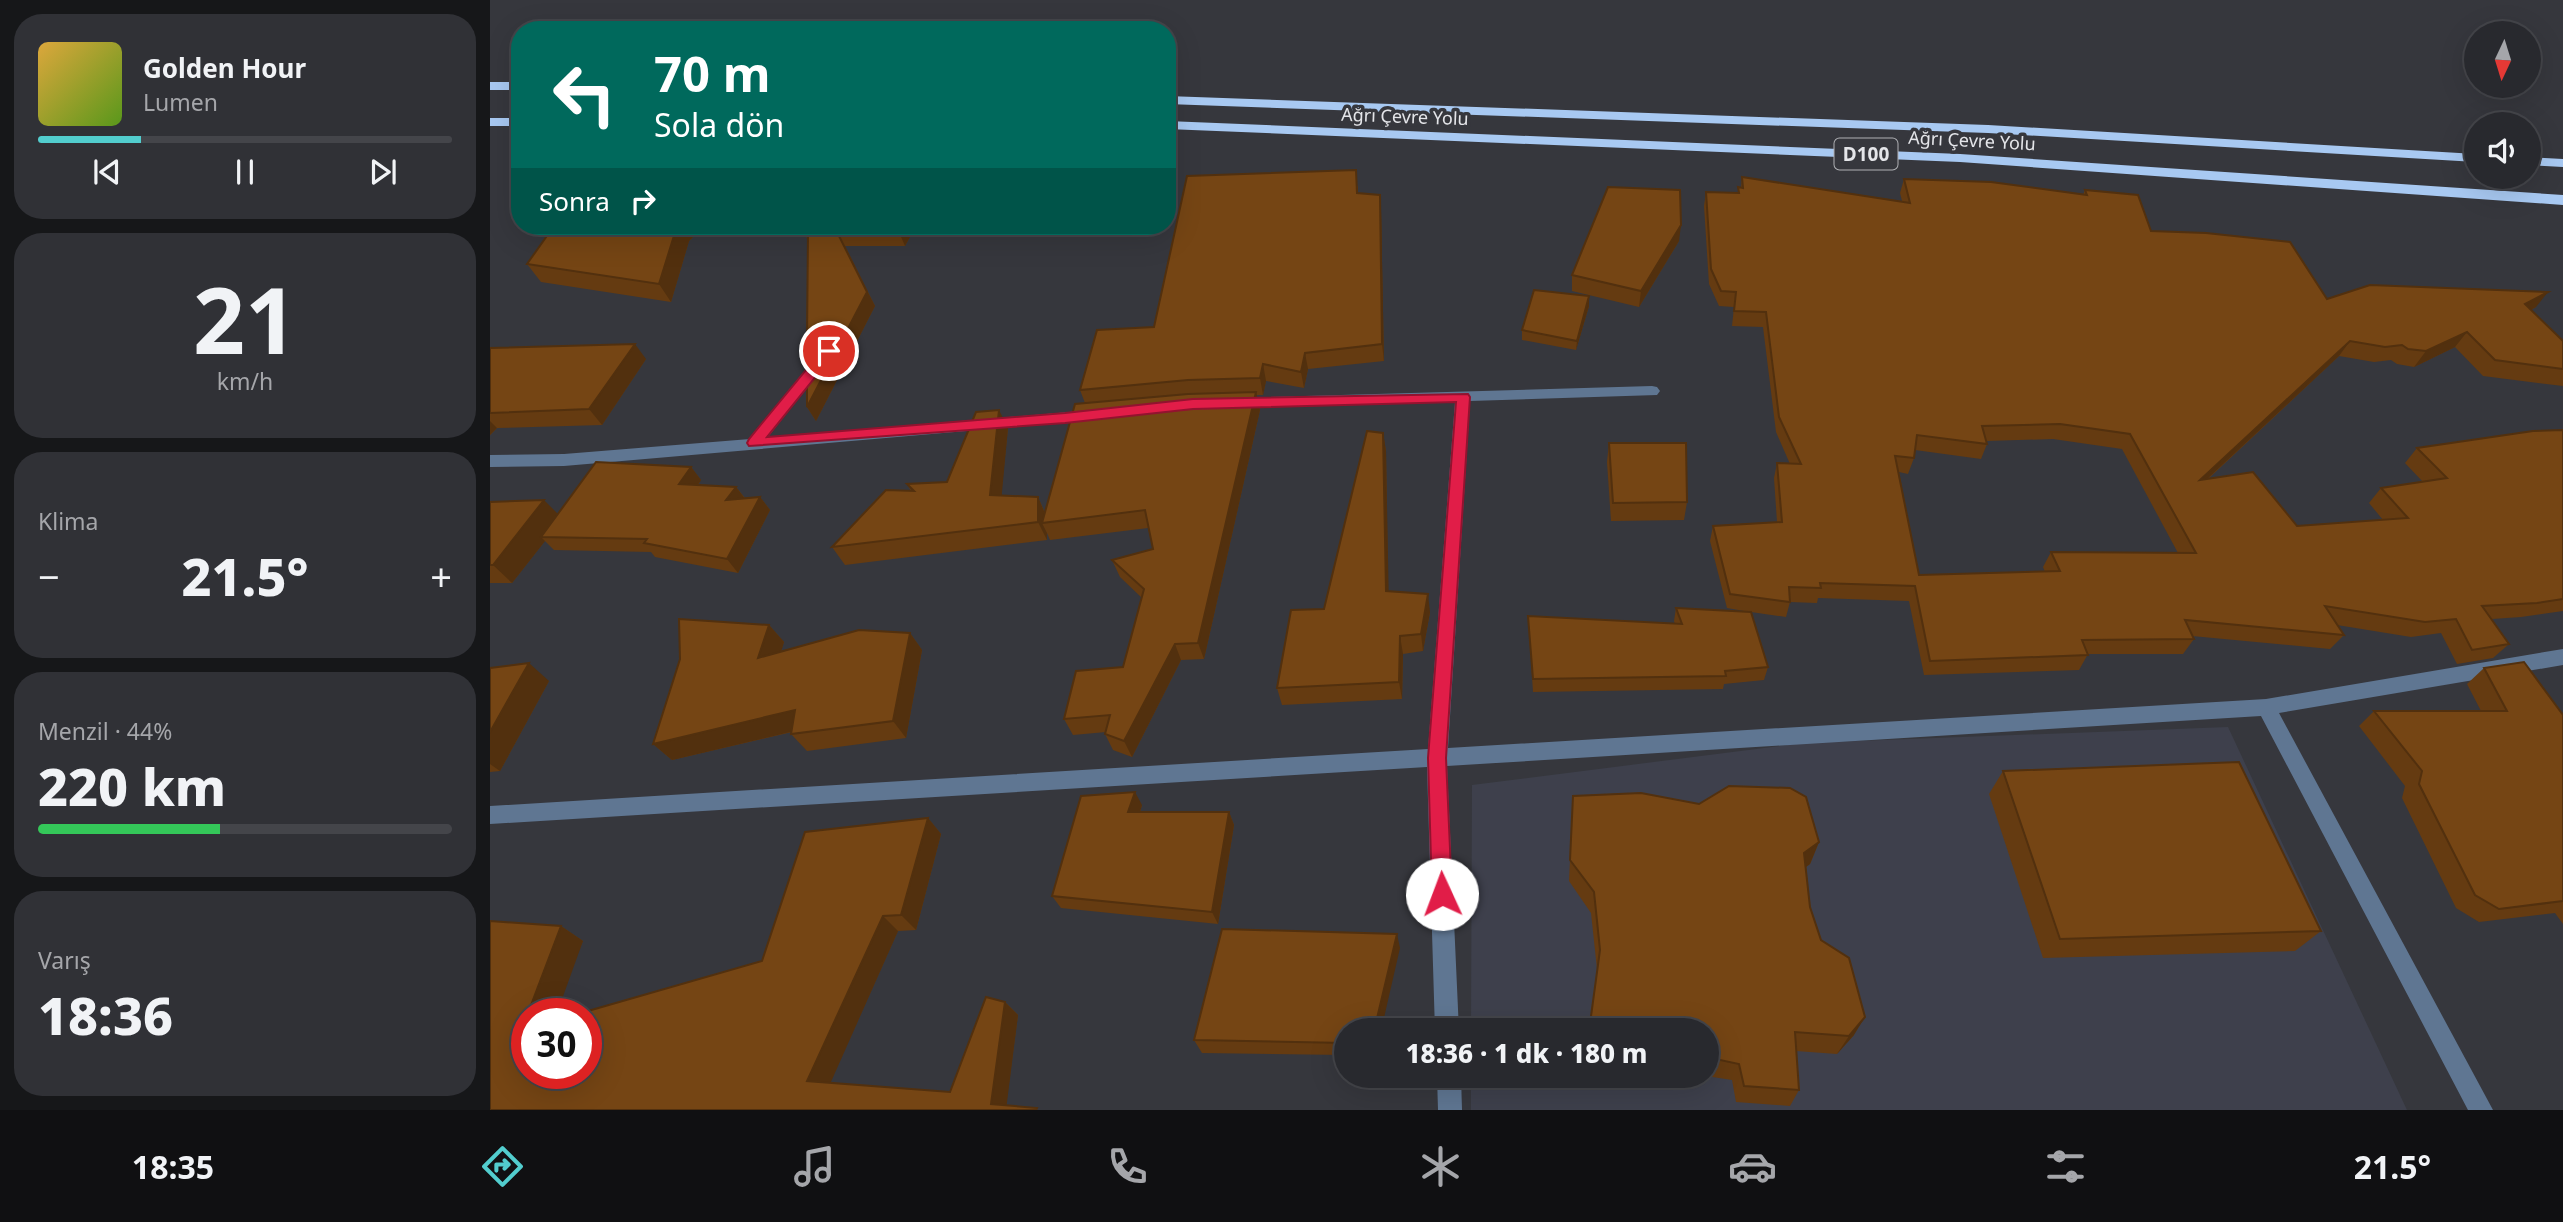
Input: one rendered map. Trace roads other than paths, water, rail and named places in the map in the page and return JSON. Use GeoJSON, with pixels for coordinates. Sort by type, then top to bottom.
{"type":"FeatureCollection","features":[{"type":"Feature","properties":{"kind":"highway"},"geometry":{"type":"LineString","coordinates":[[490,86],[511,86]]}},
{"type":"Feature","properties":{"kind":"highway","name":"Ağrı Çevre Yolu"},"geometry":{"type":"LineString","coordinates":[[1176,100],[1988,129],[2464,157]]}},
{"type":"Feature","properties":{"kind":"highway"},"geometry":{"type":"LineString","coordinates":[[490,122],[511,122]]}},
{"type":"Feature","properties":{"kind":"highway","name":"Ağrı Çevre Yolu"},"geometry":{"type":"LineString","coordinates":[[1176,125],[1960,158],[2563,200]]}},
{"type":"Feature","properties":{"kind":"highway"},"geometry":{"type":"LineString","coordinates":[[2541,162],[2563,163]]}},
{"type":"Feature","properties":{"kind":"street"},"geometry":{"type":"LineString","coordinates":[[754,443],[829,351]]}},
{"type":"Feature","properties":{"kind":"street"},"geometry":{"type":"LineString","coordinates":[[1219,403],[1652,391]]}},
{"type":"Feature","properties":{"kind":"street"},"geometry":{"type":"LineString","coordinates":[[1447,1018],[1437,758],[1463,397]]}},
{"type":"Feature","properties":{"kind":"street"},"geometry":{"type":"LineString","coordinates":[[490,461],[564,460],[1116,412]]}},
{"type":"Feature","properties":{"kind":"street"},"geometry":{"type":"LineString","coordinates":[[490,815],[2266,707],[2563,657]]}},
{"type":"Feature","properties":{"kind":"street"},"geometry":{"type":"LineString","coordinates":[[2266,707],[2480,1110]]}},
{"type":"Feature","properties":{"kind":"street"},"geometry":{"type":"LineString","coordinates":[[1449,1088],[1450,1110]]}}]}
